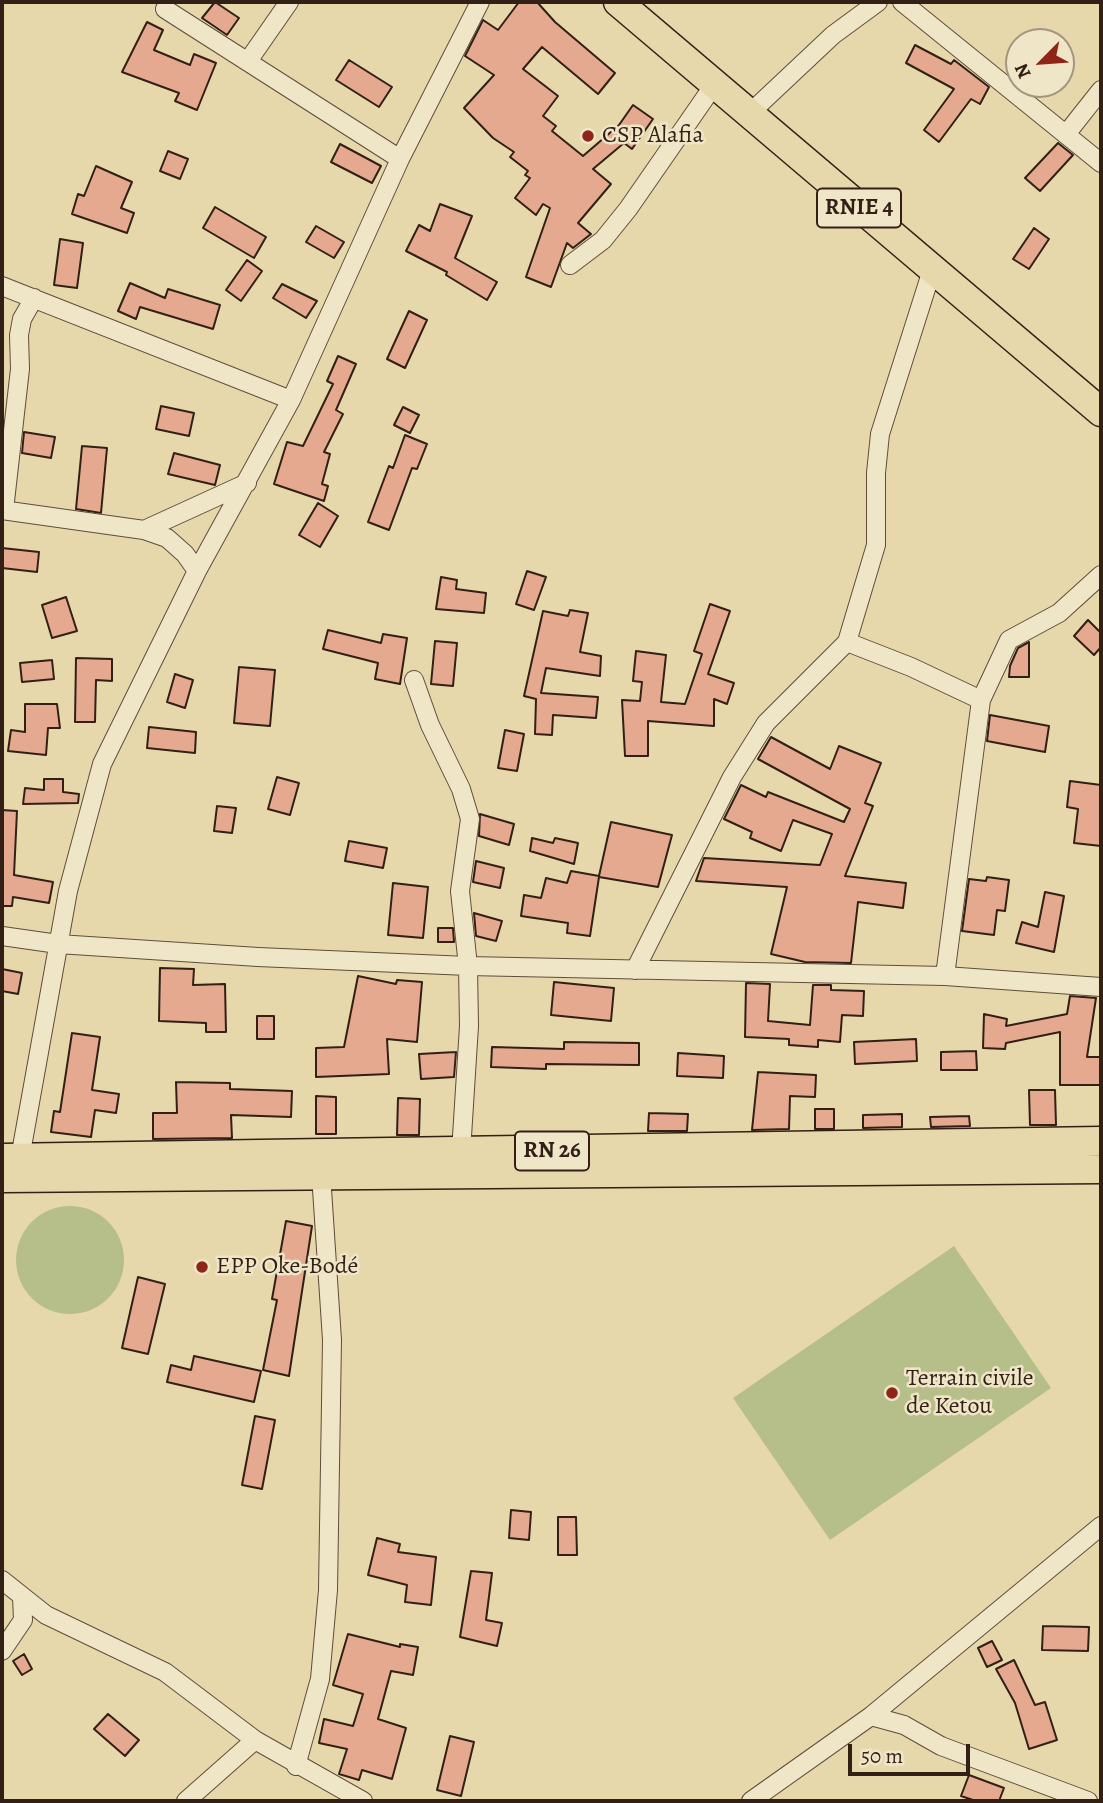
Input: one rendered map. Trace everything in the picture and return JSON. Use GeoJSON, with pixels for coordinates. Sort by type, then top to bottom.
{"type":"FeatureCollection","features":[{"type":"Feature","properties":{"kind":"main road","name":"RNIE 4"},"geometry":{"type":"LineString","coordinates":[[618,2],[1101,412]]}},
{"type":"Feature","properties":{"kind":"main road","name":"RN 26"},"geometry":{"type":"LineString","coordinates":[[8,1165],[460,1152],[1101,1141]]}},
{"type":"Feature","properties":{"kind":"main road","name":"RN 26"},"geometry":{"type":"LineString","coordinates":[[8,1165],[254,1177],[321,1174],[586,1175],[1101,1169]]}},
{"type":"Feature","properties":{"kind":"street"},"geometry":{"type":"LineString","coordinates":[[248,61],[289,2]]}},
{"type":"Feature","properties":{"kind":"street"},"geometry":{"type":"LineString","coordinates":[[8,1165],[81,837],[102,764],[197,571],[291,400],[400,159],[480,2]]}},
{"type":"Feature","properties":{"kind":"street"},"geometry":{"type":"LineString","coordinates":[[749,114],[833,35],[878,2]]}},
{"type":"Feature","properties":{"kind":"street"},"geometry":{"type":"LineString","coordinates":[[902,2],[1101,163]]}},
{"type":"Feature","properties":{"kind":"street"},"geometry":{"type":"LineString","coordinates":[[165,9],[400,159]]}},
{"type":"Feature","properties":{"kind":"street"},"geometry":{"type":"LineString","coordinates":[[569,265],[603,240],[628,209],[714,85]]}},
{"type":"Feature","properties":{"kind":"street"},"geometry":{"type":"LineString","coordinates":[[1067,133],[1101,90]]}},
{"type":"Feature","properties":{"kind":"street"},"geometry":{"type":"LineString","coordinates":[[635,970],[732,777],[761,732],[790,698],[847,642],[876,545],[876,473],[880,434],[932,270]]}},
{"type":"Feature","properties":{"kind":"street"},"geometry":{"type":"LineString","coordinates":[[2,286],[291,400]]}},
{"type":"Feature","properties":{"kind":"street"},"geometry":{"type":"LineString","coordinates":[[34,298],[23,319],[19,335],[20,369],[3,510],[144,530],[167,538],[185,554],[197,571]]}},
{"type":"Feature","properties":{"kind":"street"},"geometry":{"type":"LineString","coordinates":[[144,530],[247,483]]}},
{"type":"Feature","properties":{"kind":"street"},"geometry":{"type":"LineString","coordinates":[[945,976],[981,700],[1009,640],[1059,613],[1101,575]]}},
{"type":"Feature","properties":{"kind":"street"},"geometry":{"type":"LineString","coordinates":[[847,642],[911,667],[981,700]]}},
{"type":"Feature","properties":{"kind":"street"},"geometry":{"type":"LineString","coordinates":[[414,680],[430,725],[461,789],[470,819],[460,891],[468,966],[469,1026],[460,1152]]}},
{"type":"Feature","properties":{"kind":"street"},"geometry":{"type":"LineString","coordinates":[[2,936],[58,944],[468,966],[945,976],[1101,987]]}},
{"type":"Feature","properties":{"kind":"street"},"geometry":{"type":"LineString","coordinates":[[296,1766],[320,1679],[328,1590],[332,1340],[321,1174]]}},
{"type":"Feature","properties":{"kind":"street"},"geometry":{"type":"LineString","coordinates":[[751,1801],[899,1694],[1101,1526]]}},
{"type":"Feature","properties":{"kind":"street"},"geometry":{"type":"LineString","coordinates":[[2,1580],[46,1615],[165,1672],[255,1740],[296,1766],[363,1801]]}},
{"type":"Feature","properties":{"kind":"street"},"geometry":{"type":"LineString","coordinates":[[2,1651],[23,1620],[22,1596]]}},
{"type":"Feature","properties":{"kind":"street"},"geometry":{"type":"LineString","coordinates":[[23,1620],[46,1615]]}},
{"type":"Feature","properties":{"kind":"street"},"geometry":{"type":"LineString","coordinates":[[899,1694],[904,1725]]}},
{"type":"Feature","properties":{"kind":"street"},"geometry":{"type":"LineString","coordinates":[[871,1716],[904,1725],[941,1746],[1068,1797],[1088,1801]]}},
{"type":"Feature","properties":{"kind":"street"},"geometry":{"type":"LineString","coordinates":[[186,1801],[255,1740]]}},
{"type":"Feature","properties":{"kind":"green space"},"geometry":{"type":"Polygon","coordinates":[[[70,1206],[91,1210],[108,1222],[120,1239],[124,1260],[120,1281],[108,1298],[91,1310],[70,1314],[49,1310],[32,1298],[20,1281],[16,1260],[20,1239],[32,1222],[49,1210],[70,1206]]]}},
{"type":"Feature","properties":{"kind":"green space","name":"Terrain civile de Ketou"},"geometry":{"type":"Polygon","coordinates":[[[954,1246],[1051,1388],[830,1540],[733,1398],[954,1246]]]}},
{"type":"Feature","properties":{"kind":"building"},"geometry":{"type":"Polygon","coordinates":[[[215,2],[239,18],[227,35],[202,18],[215,2]]]}},
{"type":"Feature","properties":{"kind":"building"},"geometry":{"type":"Polygon","coordinates":[[[519,2],[537,2],[555,22],[615,73],[598,94],[542,47],[523,69],[558,96],[543,116],[556,126],[552,131],[583,156],[619,125],[633,105],[653,119],[632,149],[624,143],[593,169],[611,184],[578,223],[591,234],[573,248],[567,243],[551,287],[526,277],[550,208],[543,204],[536,215],[515,198],[530,178],[525,175],[528,171],[510,157],[514,152],[493,138],[464,108],[494,75],[465,56],[483,20],[498,30],[519,2]]]}},
{"type":"Feature","properties":{"kind":"building"},"geometry":{"type":"Polygon","coordinates":[[[147,22],[163,30],[154,50],[190,65],[194,54],[216,63],[197,110],[175,101],[179,93],[122,72],[147,22]]]}},
{"type":"Feature","properties":{"kind":"building"},"geometry":{"type":"Polygon","coordinates":[[[915,45],[951,64],[954,60],[989,87],[980,104],[971,99],[939,142],[924,130],[954,89],[906,63],[915,45]]]}},
{"type":"Feature","properties":{"kind":"building"},"geometry":{"type":"Polygon","coordinates":[[[349,60],[392,87],[379,107],[336,80],[349,60]]]}},
{"type":"Feature","properties":{"kind":"building"},"geometry":{"type":"Polygon","coordinates":[[[1058,143],[1073,155],[1040,191],[1025,178],[1058,143]]]}},
{"type":"Feature","properties":{"kind":"building"},"geometry":{"type":"Polygon","coordinates":[[[340,144],[381,166],[372,183],[331,162],[340,144]]]}},
{"type":"Feature","properties":{"kind":"building"},"geometry":{"type":"Polygon","coordinates":[[[168,151],[188,159],[180,179],[160,171],[168,151]]]}},
{"type":"Feature","properties":{"kind":"building"},"geometry":{"type":"Polygon","coordinates":[[[96,166],[132,182],[121,208],[134,213],[127,233],[72,214],[78,194],[84,196],[96,166]]]}},
{"type":"Feature","properties":{"kind":"building"},"geometry":{"type":"Polygon","coordinates":[[[440,204],[472,216],[455,258],[497,282],[487,300],[446,275],[447,272],[406,251],[419,225],[430,231],[440,204]]]}},
{"type":"Feature","properties":{"kind":"building"},"geometry":{"type":"Polygon","coordinates":[[[215,207],[266,237],[254,258],[203,228],[215,207]]]}},
{"type":"Feature","properties":{"kind":"building"},"geometry":{"type":"Polygon","coordinates":[[[316,226],[344,242],[334,258],[306,242],[316,226]]]}},
{"type":"Feature","properties":{"kind":"building"},"geometry":{"type":"Polygon","coordinates":[[[1034,228],[1049,239],[1029,269],[1013,259],[1034,228]]]}},
{"type":"Feature","properties":{"kind":"building"},"geometry":{"type":"Polygon","coordinates":[[[60,239],[83,243],[77,288],[54,285],[60,239]]]}},
{"type":"Feature","properties":{"kind":"building"},"geometry":{"type":"Polygon","coordinates":[[[247,260],[262,271],[241,301],[226,290],[247,260]]]}},
{"type":"Feature","properties":{"kind":"building"},"geometry":{"type":"Polygon","coordinates":[[[130,283],[165,298],[168,289],[220,305],[213,329],[140,307],[136,319],[118,311],[130,283]]]}},
{"type":"Feature","properties":{"kind":"building"},"geometry":{"type":"Polygon","coordinates":[[[282,284],[317,301],[306,318],[273,298],[282,284]]]}},
{"type":"Feature","properties":{"kind":"building"},"geometry":{"type":"Polygon","coordinates":[[[409,311],[427,320],[405,368],[387,359],[409,311]]]}},
{"type":"Feature","properties":{"kind":"building"},"geometry":{"type":"Polygon","coordinates":[[[338,356],[356,364],[336,410],[343,414],[324,452],[330,454],[322,484],[328,486],[324,501],[274,484],[287,442],[303,446],[333,384],[327,381],[338,356]]]}},
{"type":"Feature","properties":{"kind":"building"},"geometry":{"type":"Polygon","coordinates":[[[161,406],[194,413],[189,436],[156,429],[161,406]]]}},
{"type":"Feature","properties":{"kind":"building"},"geometry":{"type":"Polygon","coordinates":[[[403,407],[419,415],[410,433],[394,425],[403,407]]]}},
{"type":"Feature","properties":{"kind":"building"},"geometry":{"type":"Polygon","coordinates":[[[24,432],[55,437],[51,458],[22,453],[24,432]]]}},
{"type":"Feature","properties":{"kind":"building"},"geometry":{"type":"Polygon","coordinates":[[[405,435],[427,444],[417,469],[412,468],[389,530],[368,522],[389,466],[393,468],[405,435]]]}},
{"type":"Feature","properties":{"kind":"building"},"geometry":{"type":"Polygon","coordinates":[[[82,446],[107,448],[101,513],[76,509],[82,446]]]}},
{"type":"Feature","properties":{"kind":"building"},"geometry":{"type":"Polygon","coordinates":[[[174,453],[220,465],[215,485],[168,474],[174,453]]]}},
{"type":"Feature","properties":{"kind":"building"},"geometry":{"type":"Polygon","coordinates":[[[318,503],[338,516],[320,547],[299,535],[318,503]]]}},
{"type":"Feature","properties":{"kind":"building"},"geometry":{"type":"Polygon","coordinates":[[[2,548],[39,552],[37,572],[2,568],[2,548]]]}},
{"type":"Feature","properties":{"kind":"building"},"geometry":{"type":"Polygon","coordinates":[[[527,571],[546,577],[534,610],[516,604],[527,571]]]}},
{"type":"Feature","properties":{"kind":"building"},"geometry":{"type":"Polygon","coordinates":[[[441,577],[457,580],[456,589],[486,593],[484,613],[436,609],[441,577]]]}},
{"type":"Feature","properties":{"kind":"building"},"geometry":{"type":"Polygon","coordinates":[[[66,597],[77,631],[52,638],[42,605],[66,597]]]}},
{"type":"Feature","properties":{"kind":"building"},"geometry":{"type":"Polygon","coordinates":[[[710,604],[730,611],[708,674],[734,683],[727,704],[714,699],[714,726],[648,721],[648,756],[625,756],[622,700],[640,701],[642,682],[633,681],[636,651],[666,655],[661,702],[685,704],[702,654],[694,651],[710,604]]]}},
{"type":"Feature","properties":{"kind":"building"},"geometry":{"type":"Polygon","coordinates":[[[570,610],[588,613],[580,652],[601,656],[600,676],[546,668],[541,693],[598,697],[596,718],[553,715],[552,735],[535,734],[536,699],[524,696],[543,611],[568,616],[570,610]]]}},
{"type":"Feature","properties":{"kind":"building"},"geometry":{"type":"Polygon","coordinates":[[[1088,620],[1101,633],[1101,647],[1094,655],[1074,636],[1088,620]]]}},
{"type":"Feature","properties":{"kind":"building"},"geometry":{"type":"Polygon","coordinates":[[[328,630],[381,643],[383,634],[407,638],[400,684],[375,679],[378,663],[323,649],[328,630]]]}},
{"type":"Feature","properties":{"kind":"building"},"geometry":{"type":"Polygon","coordinates":[[[435,641],[457,643],[453,686],[431,684],[435,641]]]}},
{"type":"Feature","properties":{"kind":"building"},"geometry":{"type":"Polygon","coordinates":[[[1029,642],[1029,677],[1009,677],[1010,666],[1018,648],[1029,642]]]}},
{"type":"Feature","properties":{"kind":"building"},"geometry":{"type":"Polygon","coordinates":[[[76,658],[112,659],[112,681],[96,680],[95,722],[75,722],[76,658]]]}},
{"type":"Feature","properties":{"kind":"building"},"geometry":{"type":"Polygon","coordinates":[[[52,660],[54,679],[22,682],[20,663],[52,660]]]}},
{"type":"Feature","properties":{"kind":"building"},"geometry":{"type":"Polygon","coordinates":[[[239,667],[275,670],[270,726],[234,723],[239,667]]]}},
{"type":"Feature","properties":{"kind":"building"},"geometry":{"type":"Polygon","coordinates":[[[175,674],[193,680],[185,708],[167,702],[175,674]]]}},
{"type":"Feature","properties":{"kind":"building"},"geometry":{"type":"Polygon","coordinates":[[[25,704],[57,704],[60,728],[48,728],[46,755],[8,751],[11,730],[25,732],[25,704]]]}},
{"type":"Feature","properties":{"kind":"building"},"geometry":{"type":"Polygon","coordinates":[[[990,715],[1049,726],[1045,752],[987,741],[990,715]]]}},
{"type":"Feature","properties":{"kind":"building"},"geometry":{"type":"Polygon","coordinates":[[[149,727],[196,732],[195,753],[147,748],[149,727]]]}},
{"type":"Feature","properties":{"kind":"building"},"geometry":{"type":"Polygon","coordinates":[[[505,730],[524,734],[517,771],[498,768],[505,730]]]}},
{"type":"Feature","properties":{"kind":"building"},"geometry":{"type":"Polygon","coordinates":[[[771,737],[830,769],[839,746],[881,763],[865,803],[873,806],[845,876],[906,883],[903,908],[858,902],[851,963],[805,962],[771,954],[787,887],[696,881],[704,858],[820,865],[832,834],[793,820],[781,851],[750,838],[752,832],[724,819],[741,785],[766,797],[768,792],[844,822],[850,809],[758,759],[771,737]]]}},
{"type":"Feature","properties":{"kind":"building"},"geometry":{"type":"Polygon","coordinates":[[[277,777],[299,783],[290,815],[268,809],[277,777]]]}},
{"type":"Feature","properties":{"kind":"building"},"geometry":{"type":"Polygon","coordinates":[[[44,779],[63,779],[63,792],[79,794],[78,803],[23,804],[25,788],[44,790],[44,779]]]}},
{"type":"Feature","properties":{"kind":"building"},"geometry":{"type":"Polygon","coordinates":[[[1070,781],[1101,785],[1101,846],[1074,843],[1078,809],[1067,807],[1070,781]]]}},
{"type":"Feature","properties":{"kind":"building"},"geometry":{"type":"Polygon","coordinates":[[[217,806],[236,808],[232,833],[214,831],[217,806]]]}},
{"type":"Feature","properties":{"kind":"building"},"geometry":{"type":"Polygon","coordinates":[[[2,810],[17,811],[14,875],[53,882],[49,903],[13,897],[12,906],[2,906],[2,810]]]}},
{"type":"Feature","properties":{"kind":"building"},"geometry":{"type":"Polygon","coordinates":[[[480,814],[514,824],[509,845],[479,836],[480,814]]]}},
{"type":"Feature","properties":{"kind":"building"},"geometry":{"type":"Polygon","coordinates":[[[611,822],[672,835],[658,887],[599,877],[590,936],[567,933],[568,923],[521,916],[524,895],[541,898],[546,878],[567,883],[571,871],[599,876],[611,822]]]}},
{"type":"Feature","properties":{"kind":"building"},"geometry":{"type":"Polygon","coordinates":[[[532,838],[553,843],[555,838],[578,843],[574,864],[530,851],[532,838]]]}},
{"type":"Feature","properties":{"kind":"building"},"geometry":{"type":"Polygon","coordinates":[[[349,841],[387,848],[383,868],[345,861],[349,841]]]}},
{"type":"Feature","properties":{"kind":"building"},"geometry":{"type":"Polygon","coordinates":[[[476,861],[504,868],[500,888],[473,882],[476,861]]]}},
{"type":"Feature","properties":{"kind":"building"},"geometry":{"type":"Polygon","coordinates":[[[987,877],[1009,880],[1005,911],[997,910],[994,935],[962,931],[969,879],[986,881],[987,877]]]}},
{"type":"Feature","properties":{"kind":"building"},"geometry":{"type":"Polygon","coordinates":[[[393,883],[428,887],[423,938],[388,935],[393,883]]]}},
{"type":"Feature","properties":{"kind":"building"},"geometry":{"type":"Polygon","coordinates":[[[1045,892],[1064,896],[1054,952],[1016,943],[1022,922],[1038,927],[1045,892]]]}},
{"type":"Feature","properties":{"kind":"building"},"geometry":{"type":"Polygon","coordinates":[[[474,913],[502,921],[496,941],[476,936],[474,913]]]}},
{"type":"Feature","properties":{"kind":"building"},"geometry":{"type":"Polygon","coordinates":[[[438,928],[453,928],[454,942],[438,942],[438,928]]]}},
{"type":"Feature","properties":{"kind":"building"},"geometry":{"type":"Polygon","coordinates":[[[160,968],[194,969],[193,985],[225,984],[226,1032],[206,1032],[206,1023],[159,1021],[160,968]]]}},
{"type":"Feature","properties":{"kind":"building"},"geometry":{"type":"Polygon","coordinates":[[[2,969],[22,973],[18,994],[2,991],[2,969]]]}},
{"type":"Feature","properties":{"kind":"building"},"geometry":{"type":"Polygon","coordinates":[[[358,976],[396,984],[397,980],[422,982],[417,1042],[387,1039],[389,1074],[316,1077],[316,1048],[344,1047],[358,976]]]}},
{"type":"Feature","properties":{"kind":"building"},"geometry":{"type":"Polygon","coordinates":[[[554,982],[614,988],[611,1021],[551,1015],[554,982]]]}},
{"type":"Feature","properties":{"kind":"building"},"geometry":{"type":"Polygon","coordinates":[[[746,983],[770,984],[768,1021],[810,1025],[813,985],[831,985],[831,990],[864,991],[863,1016],[842,1015],[840,1042],[818,1040],[818,1047],[789,1045],[789,1039],[745,1037],[746,983]]]}},
{"type":"Feature","properties":{"kind":"building"},"geometry":{"type":"Polygon","coordinates":[[[1070,996],[1096,998],[1087,1057],[1101,1057],[1101,1085],[1060,1085],[1060,1032],[1006,1043],[1005,1049],[983,1048],[984,1014],[1007,1019],[1006,1026],[1067,1014],[1070,996]]]}},
{"type":"Feature","properties":{"kind":"building"},"geometry":{"type":"Polygon","coordinates":[[[257,1016],[274,1016],[274,1039],[257,1039],[257,1016]]]}},
{"type":"Feature","properties":{"kind":"building"},"geometry":{"type":"Polygon","coordinates":[[[72,1033],[100,1037],[92,1090],[119,1094],[116,1113],[95,1110],[91,1137],[51,1132],[54,1111],[60,1112],[72,1033]]]}},
{"type":"Feature","properties":{"kind":"building"},"geometry":{"type":"Polygon","coordinates":[[[916,1039],[917,1061],[855,1064],[854,1042],[916,1039]]]}},
{"type":"Feature","properties":{"kind":"building"},"geometry":{"type":"Polygon","coordinates":[[[564,1042],[639,1043],[639,1065],[546,1064],[546,1069],[491,1067],[492,1047],[564,1049],[564,1042]]]}},
{"type":"Feature","properties":{"kind":"building"},"geometry":{"type":"Polygon","coordinates":[[[976,1051],[977,1070],[941,1070],[941,1052],[976,1051]]]}},
{"type":"Feature","properties":{"kind":"building"},"geometry":{"type":"Polygon","coordinates":[[[456,1052],[454,1077],[421,1079],[419,1054],[456,1052]]]}},
{"type":"Feature","properties":{"kind":"building"},"geometry":{"type":"Polygon","coordinates":[[[678,1053],[724,1056],[723,1078],[677,1076],[678,1053]]]}},
{"type":"Feature","properties":{"kind":"building"},"geometry":{"type":"Polygon","coordinates":[[[758,1072],[816,1075],[815,1097],[790,1096],[789,1129],[752,1130],[758,1072]]]}},
{"type":"Feature","properties":{"kind":"building"},"geometry":{"type":"Polygon","coordinates":[[[176,1082],[230,1083],[230,1089],[292,1091],[291,1117],[231,1115],[232,1138],[153,1139],[153,1113],[177,1113],[176,1082]]]}},
{"type":"Feature","properties":{"kind":"building"},"geometry":{"type":"Polygon","coordinates":[[[1029,1090],[1055,1090],[1056,1125],[1030,1125],[1029,1090]]]}},
{"type":"Feature","properties":{"kind":"building"},"geometry":{"type":"Polygon","coordinates":[[[316,1096],[336,1097],[336,1134],[316,1134],[316,1096]]]}},
{"type":"Feature","properties":{"kind":"building"},"geometry":{"type":"Polygon","coordinates":[[[398,1098],[420,1099],[419,1135],[397,1135],[398,1098]]]}},
{"type":"Feature","properties":{"kind":"building"},"geometry":{"type":"Polygon","coordinates":[[[815,1109],[834,1109],[834,1129],[815,1129],[815,1109]]]}},
{"type":"Feature","properties":{"kind":"building"},"geometry":{"type":"Polygon","coordinates":[[[649,1113],[688,1114],[687,1131],[648,1131],[649,1113]]]}},
{"type":"Feature","properties":{"kind":"building"},"geometry":{"type":"Polygon","coordinates":[[[902,1114],[902,1127],[863,1128],[863,1115],[902,1114]]]}},
{"type":"Feature","properties":{"kind":"building"},"geometry":{"type":"Polygon","coordinates":[[[969,1116],[970,1126],[931,1127],[930,1117],[969,1116]]]}},
{"type":"Feature","properties":{"kind":"building"},"geometry":{"type":"Polygon","coordinates":[[[286,1221],[312,1226],[289,1376],[263,1370],[277,1300],[272,1299],[286,1221]]]}},
{"type":"Feature","properties":{"kind":"building"},"geometry":{"type":"Polygon","coordinates":[[[138,1277],[165,1284],[148,1354],[122,1348],[138,1277]]]}},
{"type":"Feature","properties":{"kind":"building"},"geometry":{"type":"Polygon","coordinates":[[[194,1356],[261,1371],[254,1402],[167,1382],[171,1365],[191,1370],[194,1356]]]}},
{"type":"Feature","properties":{"kind":"building"},"geometry":{"type":"Polygon","coordinates":[[[255,1416],[275,1420],[262,1489],[242,1485],[255,1416]]]}},
{"type":"Feature","properties":{"kind":"building"},"geometry":{"type":"Polygon","coordinates":[[[511,1510],[531,1512],[529,1540],[509,1538],[511,1510]]]}},
{"type":"Feature","properties":{"kind":"building"},"geometry":{"type":"Polygon","coordinates":[[[558,1517],[576,1517],[577,1555],[558,1555],[558,1517]]]}},
{"type":"Feature","properties":{"kind":"building"},"geometry":{"type":"Polygon","coordinates":[[[377,1538],[400,1544],[398,1552],[436,1557],[431,1605],[405,1602],[407,1585],[368,1575],[377,1538]]]}},
{"type":"Feature","properties":{"kind":"building"},"geometry":{"type":"Polygon","coordinates":[[[471,1571],[492,1573],[486,1620],[502,1623],[497,1646],[460,1637],[471,1571]]]}},
{"type":"Feature","properties":{"kind":"building"},"geometry":{"type":"Polygon","coordinates":[[[1043,1626],[1089,1627],[1088,1651],[1042,1650],[1043,1626]]]}},
{"type":"Feature","properties":{"kind":"building"},"geometry":{"type":"Polygon","coordinates":[[[348,1634],[400,1647],[400,1644],[418,1647],[413,1675],[391,1671],[378,1719],[406,1728],[392,1779],[362,1770],[359,1780],[339,1774],[347,1749],[319,1743],[324,1719],[353,1726],[363,1694],[333,1685],[348,1634]]]}},
{"type":"Feature","properties":{"kind":"building"},"geometry":{"type":"Polygon","coordinates":[[[992,1641],[1002,1660],[987,1667],[978,1648],[992,1641]]]}},
{"type":"Feature","properties":{"kind":"building"},"geometry":{"type":"Polygon","coordinates":[[[24,1654],[32,1669],[22,1675],[13,1661],[24,1654]]]}},
{"type":"Feature","properties":{"kind":"building"},"geometry":{"type":"Polygon","coordinates":[[[1014,1660],[1035,1705],[1045,1702],[1057,1740],[1029,1749],[1015,1703],[996,1669],[1014,1660]]]}},
{"type":"Feature","properties":{"kind":"building"},"geometry":{"type":"Polygon","coordinates":[[[108,1714],[139,1740],[125,1756],[94,1729],[108,1714]]]}},
{"type":"Feature","properties":{"kind":"building"},"geometry":{"type":"Polygon","coordinates":[[[450,1736],[474,1742],[461,1796],[437,1790],[450,1736]]]}},
{"type":"Feature","properties":{"kind":"building"},"geometry":{"type":"Polygon","coordinates":[[[969,1775],[1004,1788],[999,1801],[976,1801],[961,1796],[969,1775]]]}},
{"type":"Feature","properties":{"kind":"place","name":"CSP Alafia"},"geometry":{"type":"Point","coordinates":[588,136]}},
{"type":"Feature","properties":{"kind":"place","name":"EPP Oke-Bodé"},"geometry":{"type":"Point","coordinates":[202,1267]}},
{"type":"Feature","properties":{"kind":"place","name":"Terrain civile de Ketou"},"geometry":{"type":"Point","coordinates":[892,1393]}}]}
